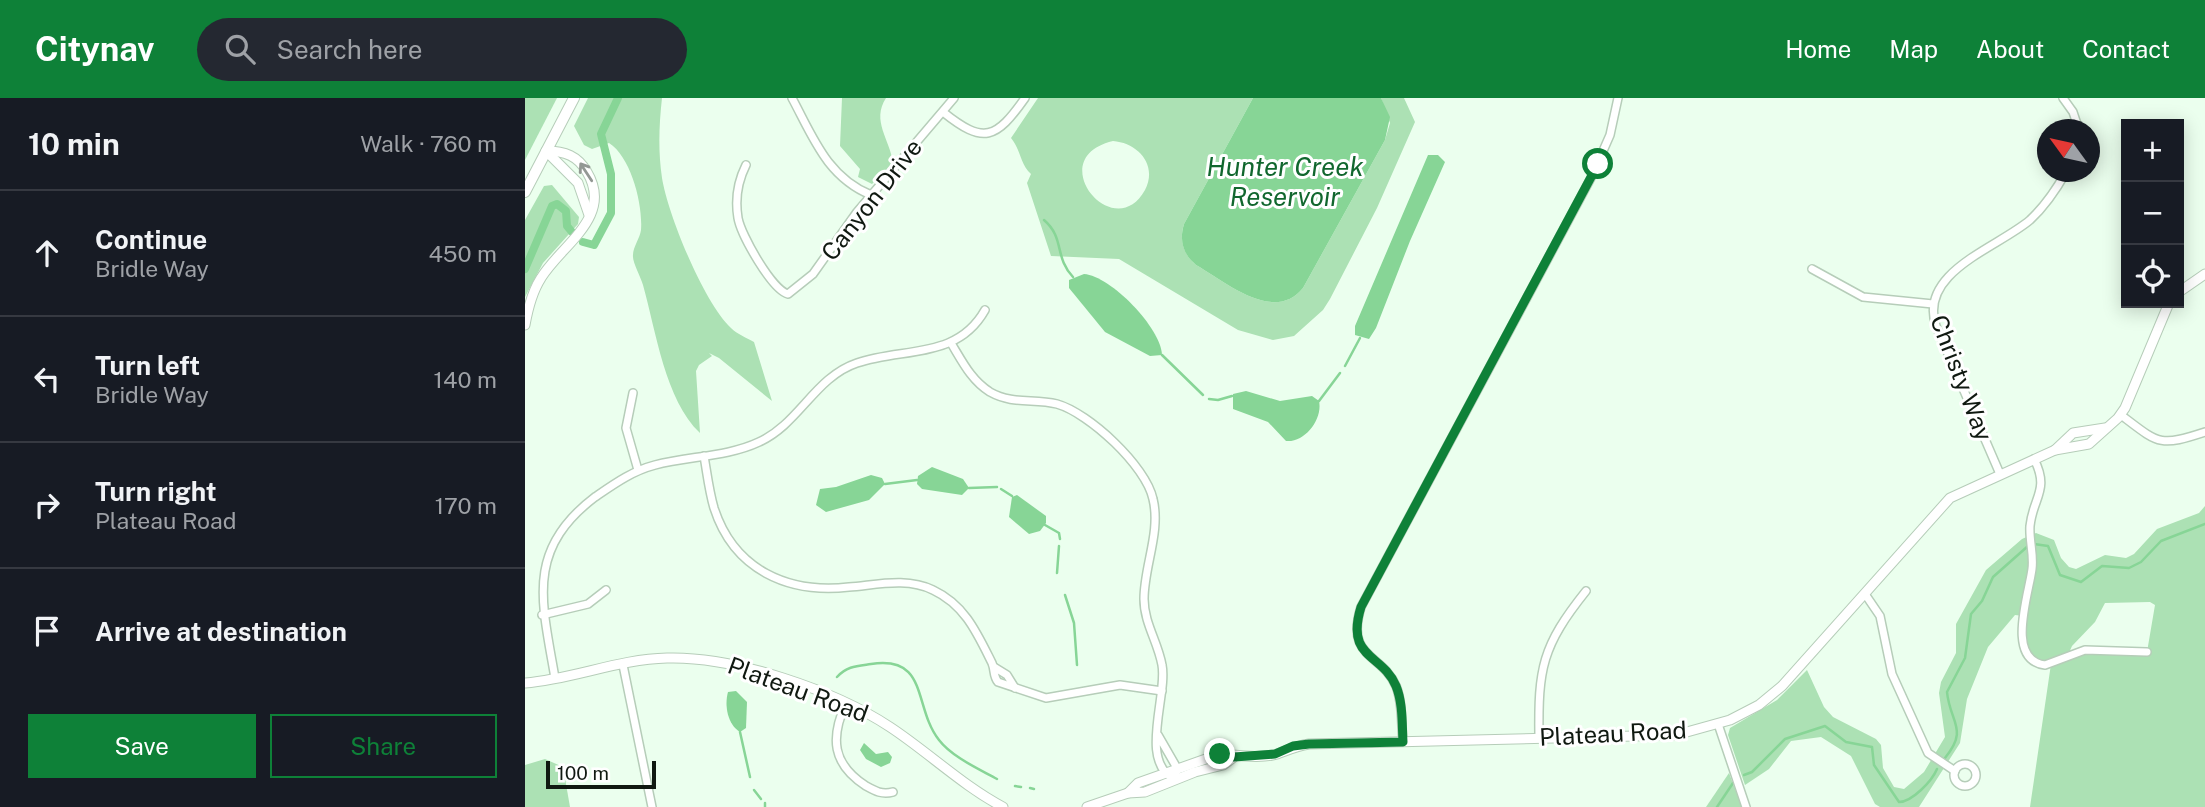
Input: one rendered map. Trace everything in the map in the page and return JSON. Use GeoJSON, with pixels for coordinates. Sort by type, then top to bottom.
{"type":"FeatureCollection","features":[{"type":"Feature","properties":{"kind":"main road"},"geometry":{"type":"LineString","coordinates":[[525,192],[574,98]]}},
{"type":"Feature","properties":{"kind":"street"},"geometry":{"type":"LineString","coordinates":[[792,98],[831,168],[842,180],[871,195]]}},
{"type":"Feature","properties":{"kind":"street","name":"Canyon Drive"},"geometry":{"type":"LineString","coordinates":[[746,165],[738,186],[739,222],[772,281],[785,294],[791,293],[813,274],[871,195],[954,98]]}},
{"type":"Feature","properties":{"kind":"street"},"geometry":{"type":"LineString","coordinates":[[943,112],[970,132],[987,135],[1002,127],[1025,98]]}},
{"type":"Feature","properties":{"kind":"street"},"geometry":{"type":"LineString","coordinates":[[1403,742],[1396,685],[1368,657],[1360,642],[1357,624],[1361,607],[1598,164],[1615,119],[1618,98]]}},
{"type":"Feature","properties":{"kind":"street"},"geometry":{"type":"LineString","coordinates":[[2063,98],[2075,119]]}},
{"type":"Feature","properties":{"kind":"street"},"geometry":{"type":"LineString","coordinates":[[547,151],[578,183],[589,217]]}},
{"type":"Feature","properties":{"kind":"street"},"geometry":{"type":"LineString","coordinates":[[525,325],[540,280],[580,235],[589,217],[595,192],[585,168],[570,153],[547,151]]}},
{"type":"Feature","properties":{"kind":"street","name":"Christy Way"},"geometry":{"type":"LineString","coordinates":[[2000,474],[1939,335],[1933,318],[1933,304],[1945,279],[2031,218],[2060,182]]}},
{"type":"Feature","properties":{"kind":"street"},"geometry":{"type":"LineString","coordinates":[[1812,269],[1863,297],[1933,304]]}},
{"type":"Feature","properties":{"kind":"street"},"geometry":{"type":"LineString","coordinates":[[2184,289],[2205,274]]}},
{"type":"Feature","properties":{"kind":"street","name":"Plateau Road"},"geometry":{"type":"LineString","coordinates":[[1128,793],[1138,783],[1220,754],[1234,757],[1275,754],[1293,746],[1309,744],[1676,734],[1718,724],[1759,705],[1782,687],[1951,498],[2055,450],[2089,444],[2121,415],[2167,308]]}},
{"type":"Feature","properties":{"kind":"street"},"geometry":{"type":"LineString","coordinates":[[555,678],[542,615],[541,573],[548,550],[559,530],[588,502],[638,470],[741,449],[765,440],[788,422],[827,380],[850,365],[878,357],[931,351],[951,343],[976,323],[985,310]]}},
{"type":"Feature","properties":{"kind":"street"},"geometry":{"type":"LineString","coordinates":[[951,343],[968,372],[989,391],[1007,400],[1054,403],[1069,409],[1092,424],[1143,474],[1155,510],[1144,608],[1161,657],[1164,676],[1155,746],[1165,773],[1175,779],[1177,768],[1164,741],[1158,735]]}},
{"type":"Feature","properties":{"kind":"street"},"geometry":{"type":"LineString","coordinates":[[633,393],[625,428],[638,470]]}},
{"type":"Feature","properties":{"kind":"street"},"geometry":{"type":"LineString","coordinates":[[2121,415],[2159,442],[2179,441],[2205,432]]}},
{"type":"Feature","properties":{"kind":"street","name":"Plateau Road"},"geometry":{"type":"LineString","coordinates":[[2055,450],[2073,433],[2107,428]]}},
{"type":"Feature","properties":{"kind":"street"},"geometry":{"type":"LineString","coordinates":[[704,456],[719,520],[736,548],[759,568],[787,584],[815,590],[894,583],[932,589],[957,606],[969,619],[994,667],[1007,675],[1015,688],[1045,698],[1120,685],[1162,691]]}},
{"type":"Feature","properties":{"kind":"street"},"geometry":{"type":"LineString","coordinates":[[2034,459],[2042,487],[2030,524],[2033,561],[2021,632],[2025,651],[2034,661],[2045,665],[2085,650],[2147,652]]}},
{"type":"Feature","properties":{"kind":"street"},"geometry":{"type":"LineString","coordinates":[[542,615],[588,604],[606,590]]}},
{"type":"Feature","properties":{"kind":"street"},"geometry":{"type":"LineString","coordinates":[[1539,738],[1540,682],[1546,650],[1560,623],[1586,591]]}},
{"type":"Feature","properties":{"kind":"street"},"geometry":{"type":"LineString","coordinates":[[1865,594],[1880,616],[1892,674],[1928,753],[1955,771]]}},
{"type":"Feature","properties":{"kind":"street","name":"Plateau Road"},"geometry":{"type":"LineString","coordinates":[[525,683],[665,658],[715,660],[746,667],[846,703],[891,728],[1003,807]]}},
{"type":"Feature","properties":{"kind":"street"},"geometry":{"type":"LineString","coordinates":[[623,664],[652,807]]}},
{"type":"Feature","properties":{"kind":"street"},"geometry":{"type":"LineString","coordinates":[[846,703],[835,739],[842,764],[872,789],[883,793],[893,792]]}},
{"type":"Feature","properties":{"kind":"street"},"geometry":{"type":"LineString","coordinates":[[1718,724],[1746,807]]}},
{"type":"Feature","properties":{"kind":"street","name":"Plateau Road"},"geometry":{"type":"LineString","coordinates":[[1087,807],[1128,793],[1145,792],[1175,779],[1223,765],[1234,757]]}},
{"type":"Feature","properties":{"kind":"shaded area"},"geometry":{"type":"Polygon","coordinates":[[[525,98],[557,98],[525,160],[525,98]]]}},
{"type":"Feature","properties":{"kind":"shaded area"},"geometry":{"type":"Polygon","coordinates":[[[588,98],[662,98],[659,138],[662,178],[679,235],[699,279],[721,316],[733,330],[754,342],[772,401],[709,353],[712,356],[699,365],[696,371],[700,433],[688,419],[663,364],[643,285],[633,258],[641,219],[634,182],[617,150],[609,143],[592,149],[584,145],[574,126],[588,98]]]}},
{"type":"Feature","properties":{"kind":"shaded area"},"geometry":{"type":"Polygon","coordinates":[[[842,98],[886,98],[880,114],[893,163],[872,184],[858,177],[860,169],[840,146],[842,98]]]}},
{"type":"Feature","properties":{"kind":"shaded area"},"geometry":{"type":"Polygon","coordinates":[[[1038,98],[1253,98],[1184,224],[1182,241],[1185,251],[1196,265],[1250,296],[1278,302],[1291,298],[1303,288],[1385,140],[1390,123],[1381,98],[1404,98],[1415,122],[1377,208],[1323,310],[1294,336],[1273,340],[1238,330],[1119,259],[1051,256],[1027,183],[1031,174],[1011,138],[1038,98]],[[1113,141],[1092,150],[1083,164],[1083,179],[1090,193],[1102,204],[1117,208],[1132,205],[1145,190],[1149,172],[1138,151],[1113,141]]]}},
{"type":"Feature","properties":{"kind":"shaded area"},"geometry":{"type":"Polygon","coordinates":[[[552,185],[579,217],[578,224],[543,263],[525,297],[525,220],[544,186],[552,185]]]}},
{"type":"Feature","properties":{"kind":"shaded area"},"geometry":{"type":"Polygon","coordinates":[[[2205,506],[2205,807],[2030,807],[2051,664],[2045,665],[2025,651],[2024,616],[2015,615],[1988,647],[1967,699],[1960,743],[1919,807],[1880,807],[1875,804],[1851,756],[1821,737],[1791,741],[1769,769],[1745,785],[1728,735],[1730,728],[1777,700],[1807,670],[1824,707],[1833,717],[1876,739],[1881,745],[1883,768],[1894,787],[1904,789],[1924,772],[1945,737],[1939,693],[1941,682],[1956,653],[1956,624],[1986,570],[2022,539],[2036,533],[2054,540],[2061,558],[2069,567],[2076,569],[2105,555],[2126,558],[2134,554],[2157,529],[2199,513],[2205,506]],[[2150,602],[2105,603],[2095,622],[2072,646],[2068,655],[2080,651],[2147,652],[2155,605],[2150,602]]]}},
{"type":"Feature","properties":{"kind":"shaded area"},"geometry":{"type":"Polygon","coordinates":[[[545,759],[563,767],[570,807],[525,807],[525,765],[545,759]]]}},
{"type":"Feature","properties":{"kind":"shaded area"},"geometry":{"type":"Polygon","coordinates":[[[1729,773],[1742,807],[1706,807],[1729,773]]]}},
{"type":"Feature","properties":{"kind":"water","name":"Hunter Creek Reservoir"},"geometry":{"type":"Polygon","coordinates":[[[1253,98],[1381,98],[1390,117],[1385,140],[1303,288],[1291,298],[1278,302],[1250,296],[1196,265],[1185,252],[1182,242],[1184,224],[1253,98]]]}},
{"type":"Feature","properties":{"kind":"water"},"geometry":{"type":"Polygon","coordinates":[[[1428,155],[1438,155],[1445,162],[1376,328],[1369,339],[1355,335],[1355,326],[1428,155]]]}},
{"type":"Feature","properties":{"kind":"water"},"geometry":{"type":"Polygon","coordinates":[[[1084,274],[1107,284],[1133,305],[1153,331],[1162,355],[1150,356],[1105,332],[1069,288],[1069,280],[1084,274]]]}},
{"type":"Feature","properties":{"kind":"water"},"geometry":{"type":"Polygon","coordinates":[[[1246,391],[1280,401],[1312,396],[1319,401],[1320,408],[1315,422],[1306,434],[1293,441],[1286,441],[1268,422],[1233,409],[1233,394],[1246,391]]]}},
{"type":"Feature","properties":{"kind":"water"},"geometry":{"type":"Polygon","coordinates":[[[932,467],[963,479],[969,488],[962,495],[922,489],[917,484],[918,476],[932,467]]]}},
{"type":"Feature","properties":{"kind":"water"},"geometry":{"type":"Polygon","coordinates":[[[871,475],[882,478],[885,484],[869,500],[826,512],[816,505],[820,489],[836,487],[871,475]]]}},
{"type":"Feature","properties":{"kind":"water"},"geometry":{"type":"Polygon","coordinates":[[[1017,495],[1046,516],[1046,523],[1040,531],[1029,534],[1009,517],[1012,497],[1017,495]]]}},
{"type":"Feature","properties":{"kind":"water"},"geometry":{"type":"Polygon","coordinates":[[[736,691],[747,702],[746,728],[740,732],[730,720],[727,709],[728,692],[736,691]]]}},
{"type":"Feature","properties":{"kind":"water"},"geometry":{"type":"Polygon","coordinates":[[[864,743],[876,754],[888,752],[892,757],[890,763],[881,767],[866,759],[860,750],[864,743]]]}},
{"type":"Feature","properties":{"kind":"waterway"},"geometry":{"type":"LineString","coordinates":[[583,242],[594,245],[611,213],[611,174],[601,134],[618,98]]}},
{"type":"Feature","properties":{"kind":"waterway"},"geometry":{"type":"LineString","coordinates":[[525,269],[552,206],[557,204],[566,211],[567,226],[572,232]]}},
{"type":"Feature","properties":{"kind":"waterway"},"geometry":{"type":"LineString","coordinates":[[1044,220],[1055,234],[1063,262],[1073,277]]}},
{"type":"Feature","properties":{"kind":"waterway"},"geometry":{"type":"LineString","coordinates":[[1345,366],[1360,338]]}},
{"type":"Feature","properties":{"kind":"waterway"},"geometry":{"type":"LineString","coordinates":[[1162,355],[1203,395]]}},
{"type":"Feature","properties":{"kind":"waterway"},"geometry":{"type":"LineString","coordinates":[[1319,401],[1340,373]]}},
{"type":"Feature","properties":{"kind":"waterway"},"geometry":{"type":"LineString","coordinates":[[1209,399],[1218,400],[1232,396]]}},
{"type":"Feature","properties":{"kind":"waterway"},"geometry":{"type":"LineString","coordinates":[[885,484],[917,480]]}},
{"type":"Feature","properties":{"kind":"waterway"},"geometry":{"type":"LineString","coordinates":[[969,488],[997,487]]}},
{"type":"Feature","properties":{"kind":"waterway"},"geometry":{"type":"LineString","coordinates":[[1001,489],[1012,496]]}},
{"type":"Feature","properties":{"kind":"waterway"},"geometry":{"type":"LineString","coordinates":[[2034,544],[2048,546],[2060,575],[2081,582],[2102,566],[2129,568],[2141,562],[2161,541],[2205,524]]}},
{"type":"Feature","properties":{"kind":"waterway"},"geometry":{"type":"LineString","coordinates":[[1045,525],[1059,533],[1060,539]]}},
{"type":"Feature","properties":{"kind":"waterway"},"geometry":{"type":"LineString","coordinates":[[1057,573],[1059,546]]}},
{"type":"Feature","properties":{"kind":"waterway"},"geometry":{"type":"LineString","coordinates":[[1945,758],[1956,740],[1957,733],[1947,692],[1965,658],[1971,614],[1982,601],[1993,577],[2028,546]]}},
{"type":"Feature","properties":{"kind":"waterway"},"geometry":{"type":"LineString","coordinates":[[1065,595],[1074,623],[1077,665]]}},
{"type":"Feature","properties":{"kind":"waterway"},"geometry":{"type":"LineString","coordinates":[[837,677],[848,669],[861,665],[890,663],[902,667],[911,675],[917,686],[931,727],[944,746],[997,779]]}},
{"type":"Feature","properties":{"kind":"waterway"},"geometry":{"type":"LineString","coordinates":[[1744,775],[1752,772],[1785,739],[1825,726],[1846,742],[1872,747],[1874,765],[1899,802],[1910,799],[1921,790],[1937,769]]}},
{"type":"Feature","properties":{"kind":"waterway"},"geometry":{"type":"LineString","coordinates":[[740,732],[750,777]]}},
{"type":"Feature","properties":{"kind":"waterway"},"geometry":{"type":"LineString","coordinates":[[1717,807],[1733,783]]}},
{"type":"Feature","properties":{"kind":"waterway"},"geometry":{"type":"LineString","coordinates":[[1015,786],[1021,787]]}},
{"type":"Feature","properties":{"kind":"waterway"},"geometry":{"type":"LineString","coordinates":[[1030,788],[1034,789]]}},
{"type":"Feature","properties":{"kind":"waterway"},"geometry":{"type":"LineString","coordinates":[[754,790],[761,799]]}},
{"type":"Feature","properties":{"kind":"route"},"geometry":{"type":"LineString","coordinates":[[1220,754],[1234,757],[1275,754],[1293,746],[1309,744],[1403,742],[1396,685],[1387,673],[1368,657],[1357,633],[1361,607],[1598,164]]}}]}
